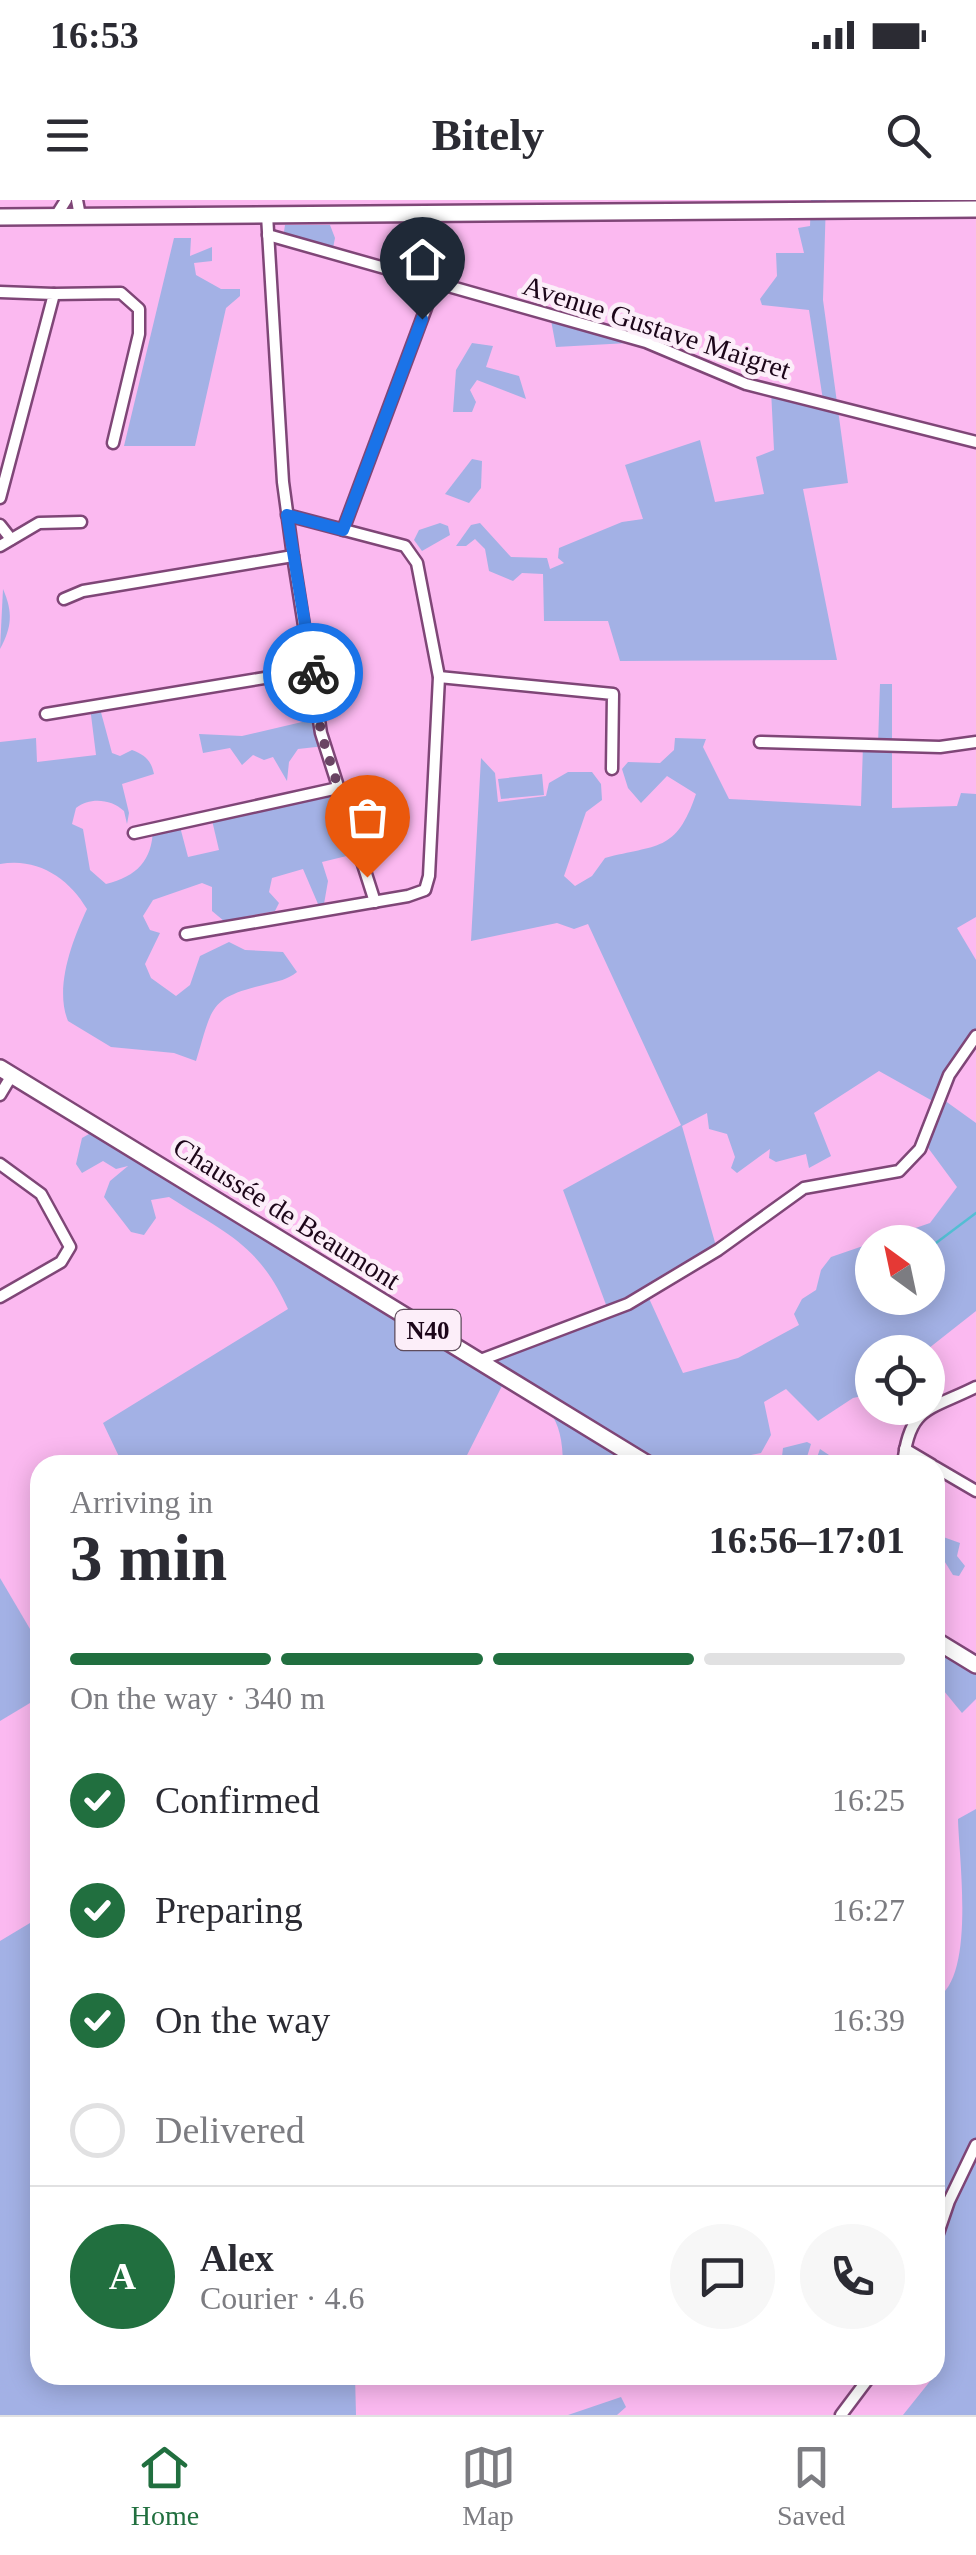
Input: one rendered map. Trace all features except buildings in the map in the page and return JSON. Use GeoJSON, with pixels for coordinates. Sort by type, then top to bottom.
{"type":"FeatureCollection","features":[{"type":"Feature","properties":{"kind":"main road"},"geometry":{"type":"LineString","coordinates":[[0,217],[56,216],[79,208],[218,215],[976,209]]}},
{"type":"Feature","properties":{"kind":"main road","name":"Chaussée de Beaumont"},"geometry":{"type":"LineString","coordinates":[[6,1072],[633,1455]]}},
{"type":"Feature","properties":{"kind":"main road"},"geometry":{"type":"LineString","coordinates":[[945,1646],[976,1665]]}},
{"type":"Feature","properties":{"kind":"street"},"geometry":{"type":"LineString","coordinates":[[56,216],[66,200]]}},
{"type":"Feature","properties":{"kind":"street"},"geometry":{"type":"LineString","coordinates":[[266,214],[287,515],[321,733],[375,902]]}},
{"type":"Feature","properties":{"kind":"street","name":"Avenue Gustave Maigret"},"geometry":{"type":"LineString","coordinates":[[268,236],[646,342],[758,387],[976,442]]}},
{"type":"Feature","properties":{"kind":"street"},"geometry":{"type":"LineString","coordinates":[[343,530],[435,284]]}},
{"type":"Feature","properties":{"kind":"street"},"geometry":{"type":"LineString","coordinates":[[0,292],[121,293],[139,309],[140,334],[112,443]]}},
{"type":"Feature","properties":{"kind":"street"},"geometry":{"type":"LineString","coordinates":[[0,498],[54,294]]}},
{"type":"Feature","properties":{"kind":"street"},"geometry":{"type":"LineString","coordinates":[[186,934],[375,902],[425,890],[429,876],[439,677],[411,550],[287,515]]}},
{"type":"Feature","properties":{"kind":"street"},"geometry":{"type":"LineString","coordinates":[[0,546],[39,522],[81,522]]}},
{"type":"Feature","properties":{"kind":"street"},"geometry":{"type":"LineString","coordinates":[[0,526],[12,540]]}},
{"type":"Feature","properties":{"kind":"street"},"geometry":{"type":"LineString","coordinates":[[64,599],[83,591],[293,556]]}},
{"type":"Feature","properties":{"kind":"street"},"geometry":{"type":"LineString","coordinates":[[46,714],[312,670]]}},
{"type":"Feature","properties":{"kind":"street"},"geometry":{"type":"LineString","coordinates":[[439,677],[614,694],[612,769]]}},
{"type":"Feature","properties":{"kind":"street"},"geometry":{"type":"LineString","coordinates":[[760,742],[940,747],[976,742]]}},
{"type":"Feature","properties":{"kind":"street"},"geometry":{"type":"LineString","coordinates":[[134,833],[338,788]]}},
{"type":"Feature","properties":{"kind":"street"},"geometry":{"type":"LineString","coordinates":[[478,1361],[628,1304],[718,1250],[804,1188],[899,1170],[920,1149],[948,1075],[976,1036]]}},
{"type":"Feature","properties":{"kind":"street"},"geometry":{"type":"LineString","coordinates":[[0,1095],[6,1072]]}},
{"type":"Feature","properties":{"kind":"street"},"geometry":{"type":"LineString","coordinates":[[0,1164],[41,1194],[70,1247],[61,1262],[0,1297]]}},
{"type":"Feature","properties":{"kind":"street"},"geometry":{"type":"LineString","coordinates":[[904,1455],[913,1420],[976,1387]]}},
{"type":"Feature","properties":{"kind":"street"},"geometry":{"type":"LineString","coordinates":[[905,1448],[916,1455]]}},
{"type":"Feature","properties":{"kind":"street"},"geometry":{"type":"LineString","coordinates":[[945,1473],[976,1492]]}},
{"type":"Feature","properties":{"kind":"street"},"geometry":{"type":"LineString","coordinates":[[945,2210],[976,2146]]}},
{"type":"Feature","properties":{"kind":"street"},"geometry":{"type":"LineString","coordinates":[[842,2415],[864,2385]]}},
{"type":"Feature","properties":{"kind":"shaded area"},"geometry":{"type":"Polygon","coordinates":[[[811,200],[826,200],[823,300],[848,483],[803,489],[837,660],[620,661],[608,621],[544,621],[543,574],[522,573],[513,581],[489,571],[485,549],[475,539],[466,546],[456,546],[471,525],[480,523],[511,557],[547,558],[550,569],[564,563],[558,558],[559,548],[622,522],[643,519],[625,465],[700,440],[715,502],[764,494],[756,457],[774,450],[771,390],[823,400],[809,310],[762,305],[760,299],[777,276],[776,253],[804,253],[798,228],[810,226],[811,200]]]}},
{"type":"Feature","properties":{"kind":"shaded area"},"geometry":{"type":"Polygon","coordinates":[[[285,225],[330,225],[335,238],[332,253],[283,238],[285,225]]]}},
{"type":"Feature","properties":{"kind":"shaded area"},"geometry":{"type":"Polygon","coordinates":[[[174,238],[191,238],[190,256],[212,247],[212,261],[194,263],[196,275],[221,289],[240,289],[240,296],[226,308],[195,446],[124,446],[174,238]]]}},
{"type":"Feature","properties":{"kind":"shaded area"},"geometry":{"type":"Polygon","coordinates":[[[550,315],[646,342],[556,347],[550,315]]]}},
{"type":"Feature","properties":{"kind":"shaded area"},"geometry":{"type":"Polygon","coordinates":[[[472,343],[493,346],[486,367],[519,376],[526,399],[477,380],[470,390],[476,402],[472,412],[453,412],[456,370],[472,343]]]}},
{"type":"Feature","properties":{"kind":"shaded area"},"geometry":{"type":"Polygon","coordinates":[[[472,459],[482,461],[481,488],[469,503],[445,494],[472,459]]]}},
{"type":"Feature","properties":{"kind":"shaded area"},"geometry":{"type":"Polygon","coordinates":[[[440,523],[448,526],[450,535],[422,551],[414,540],[419,530],[440,523]]]}},
{"type":"Feature","properties":{"kind":"shaded area"},"geometry":{"type":"Polygon","coordinates":[[[3,589],[10,619],[0,649],[3,589]]]}},
{"type":"Feature","properties":{"kind":"shaded area"},"geometry":{"type":"Polygon","coordinates":[[[880,684],[892,684],[892,808],[957,806],[961,793],[976,794],[976,917],[957,928],[976,960],[976,1036],[961,1055],[944,1100],[976,1123],[976,1311],[945,1335],[855,1335],[855,1398],[818,1421],[786,1389],[764,1402],[771,1435],[761,1453],[751,1455],[562,1455],[560,1433],[550,1411],[506,1378],[467,1455],[118,1455],[103,1423],[288,1309],[252,1254],[169,1197],[151,1200],[156,1218],[144,1235],[131,1232],[104,1197],[110,1181],[128,1166],[116,1169],[103,1161],[82,1173],[76,1164],[82,1138],[96,1130],[202,1203],[207,1194],[478,1360],[608,1310],[563,1190],[681,1125],[588,924],[574,929],[557,923],[471,941],[481,758],[495,773],[498,802],[546,796],[549,783],[568,772],[592,772],[601,784],[602,800],[586,812],[564,876],[575,886],[592,876],[605,858],[662,843],[681,827],[696,794],[667,776],[641,803],[628,788],[622,769],[628,762],[660,763],[674,750],[675,738],[706,739],[703,747],[729,799],[861,806],[863,745],[878,745],[880,684]],[[879,1071],[814,1113],[831,1156],[809,1168],[806,1154],[776,1162],[769,1158],[770,1149],[737,1173],[731,1168],[735,1157],[727,1134],[709,1129],[707,1113],[682,1126],[716,1246],[647,1294],[683,1373],[738,1358],[799,1325],[794,1314],[802,1299],[816,1290],[821,1270],[831,1257],[855,1249],[855,1315],[945,1315],[945,1225],[924,1225],[930,1223],[957,1187],[923,1141],[938,1104],[879,1071]]]}},
{"type":"Feature","properties":{"kind":"shaded area"},"geometry":{"type":"Polygon","coordinates":[[[99,705],[112,753],[120,756],[132,750],[137,752],[149,762],[154,774],[122,784],[129,813],[127,824],[124,811],[107,802],[88,802],[76,808],[72,824],[83,829],[90,870],[106,884],[141,866],[150,850],[153,829],[179,823],[188,857],[219,850],[211,816],[338,788],[331,802],[335,825],[351,828],[359,853],[322,862],[328,881],[324,904],[318,904],[303,869],[272,878],[269,892],[279,903],[275,911],[224,921],[212,911],[212,887],[202,883],[153,900],[143,916],[150,930],[160,933],[145,964],[151,978],[176,996],[190,985],[200,956],[229,942],[245,950],[283,952],[297,972],[223,1000],[210,1016],[196,1061],[174,1053],[111,1047],[68,1021],[64,979],[87,909],[71,888],[51,872],[27,864],[0,864],[0,742],[36,738],[37,762],[96,755],[90,707],[99,705]]]}},
{"type":"Feature","properties":{"kind":"shaded area"},"geometry":{"type":"Polygon","coordinates":[[[319,718],[325,746],[298,749],[289,762],[287,781],[273,757],[264,760],[253,755],[242,765],[230,748],[203,753],[199,734],[242,736],[319,718]]]}},
{"type":"Feature","properties":{"kind":"shaded area"},"geometry":{"type":"Polygon","coordinates":[[[542,774],[544,795],[501,799],[498,779],[542,774]]]}},
{"type":"Feature","properties":{"kind":"shaded area"},"geometry":{"type":"Polygon","coordinates":[[[811,1444],[808,1455],[782,1455],[783,1448],[811,1444]]]}},
{"type":"Feature","properties":{"kind":"shaded area"},"geometry":{"type":"Polygon","coordinates":[[[945,1538],[960,1543],[957,1556],[965,1566],[959,1576],[953,1575],[945,1562],[945,1538]]]}},
{"type":"Feature","properties":{"kind":"shaded area"},"geometry":{"type":"Polygon","coordinates":[[[0,1578],[30,1629],[30,1703],[0,1721],[0,1578]]]}},
{"type":"Feature","properties":{"kind":"shaded area"},"geometry":{"type":"Polygon","coordinates":[[[945,1648],[976,1665],[976,1699],[962,1713],[945,1692],[945,1648]]]}},
{"type":"Feature","properties":{"kind":"shaded area"},"geometry":{"type":"Polygon","coordinates":[[[976,1809],[976,2415],[903,2415],[927,2385],[945,2385],[945,1990],[956,1969],[961,1945],[958,1819],[976,1809]]]}},
{"type":"Feature","properties":{"kind":"shaded area"},"geometry":{"type":"Polygon","coordinates":[[[30,1923],[30,2385],[355,2385],[356,2415],[0,2415],[0,1941],[30,1923]]]}},
{"type":"Feature","properties":{"kind":"shaded area"},"geometry":{"type":"Polygon","coordinates":[[[621,2397],[626,2407],[617,2415],[568,2415],[621,2397]]]}},
{"type":"Feature","properties":{"kind":"waterway"},"geometry":{"type":"LineString","coordinates":[[945,1236],[976,1213]]}},
{"type":"Feature","properties":{"kind":"way so far"},"geometry":{"type":"LineString","coordinates":[[313,673],[321,733],[367,877]]}},
{"type":"Feature","properties":{"kind":"route"},"geometry":{"type":"LineString","coordinates":[[313,673],[287,515],[343,530],[422,319]]}}]}
